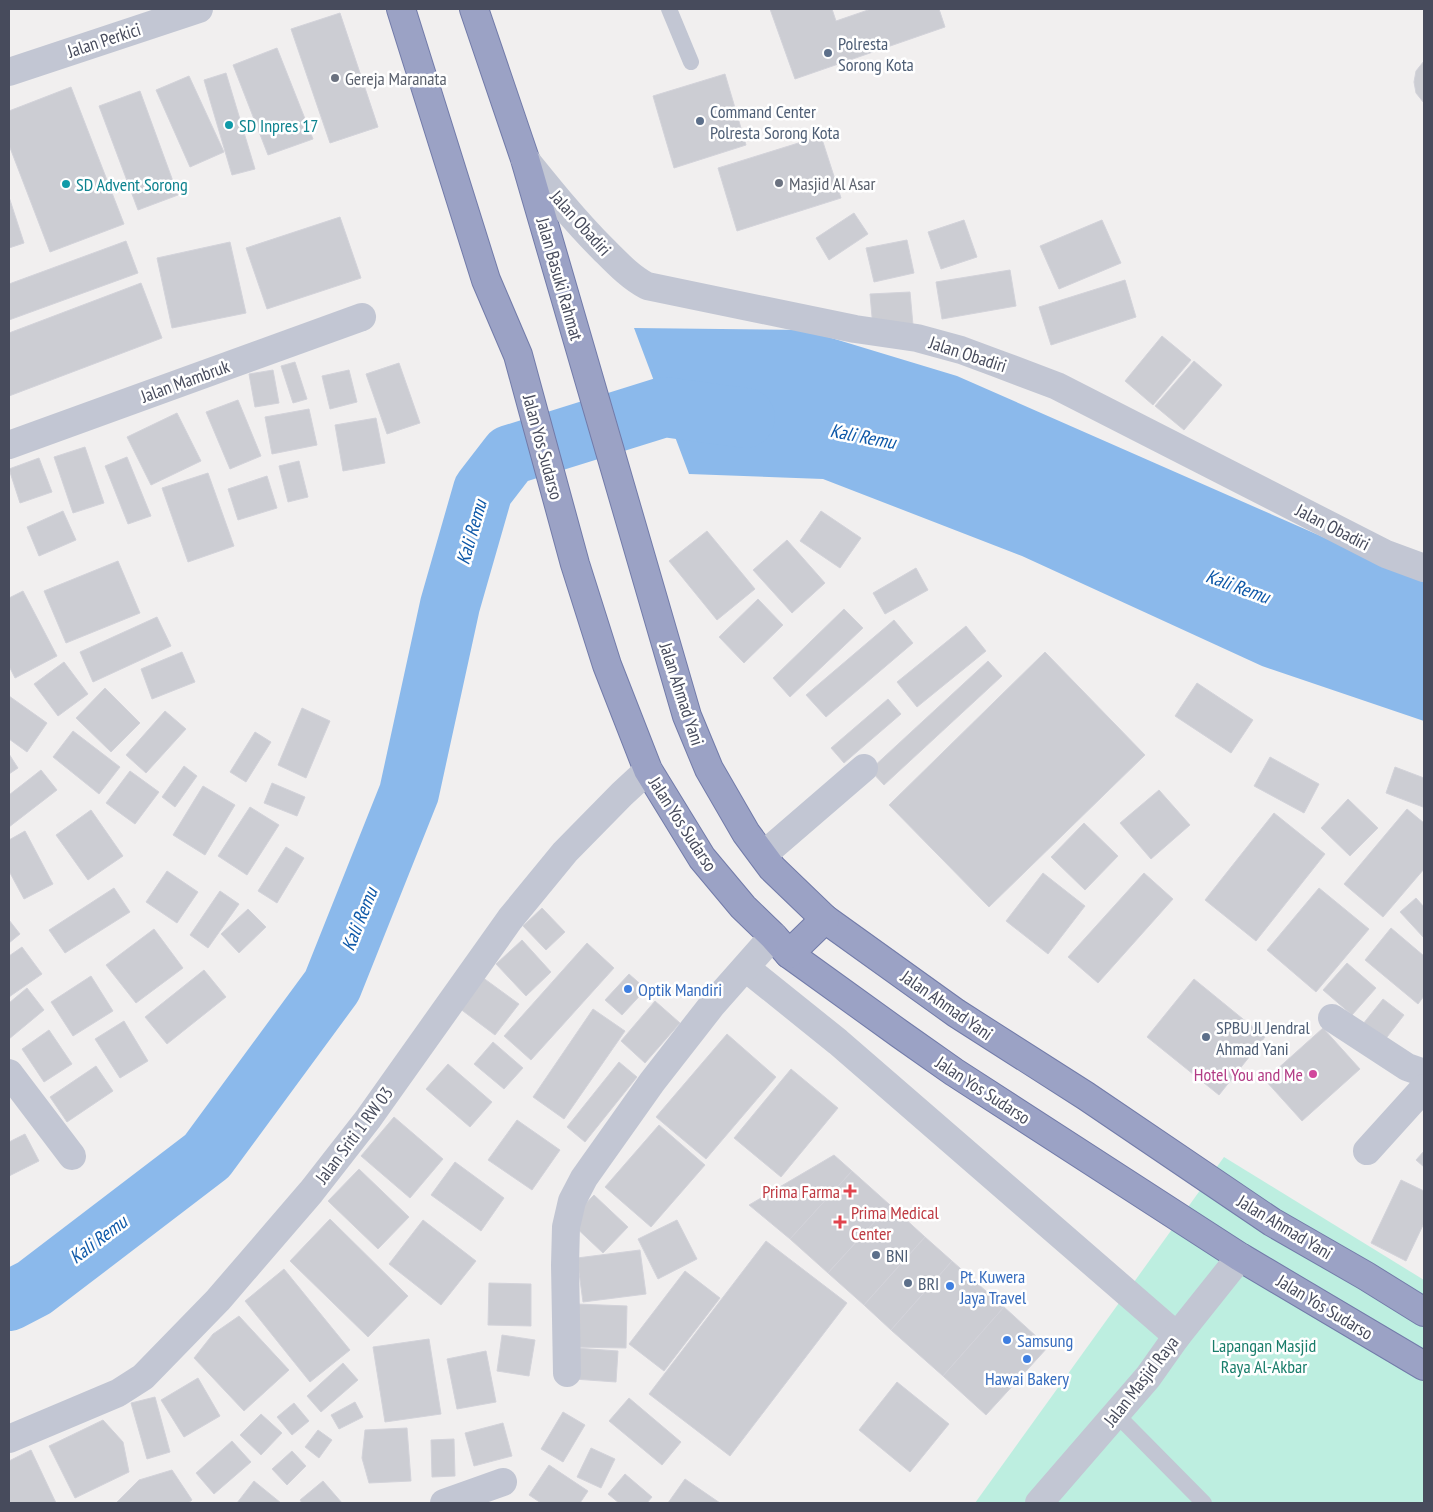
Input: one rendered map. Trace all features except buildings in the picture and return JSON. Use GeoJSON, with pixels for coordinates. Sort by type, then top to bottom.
{"type":"FeatureCollection","features":[{"type":"Feature","properties":{"kind":"highway","name":"Jalan Yos Sudarso"},"geometry":{"type":"LineString","coordinates":[[401,9],[486,280],[518,355],[575,564],[607,665],[648,770],[702,858],[743,907],[781,945],[954,1072],[1240,1257],[1424,1366]]}},
{"type":"Feature","properties":{"kind":"highway","name":"Jalan Basuki Rahmat"},"geometry":{"type":"LineString","coordinates":[[474,9],[524,159],[639,552]]}},
{"type":"Feature","properties":{"kind":"highway","name":"Jalan Ahmad Yani"},"geometry":{"type":"LineString","coordinates":[[639,552],[686,716],[709,769],[746,833],[772,868],[825,919],[956,1013],[1086,1096],[1272,1222],[1424,1312]]}},
{"type":"Feature","properties":{"kind":"highway"},"geometry":{"type":"LineString","coordinates":[[781,945],[825,919]]}},
{"type":"Feature","properties":{"kind":"street","name":"Jalan Perkici"},"geometry":{"type":"LineString","coordinates":[[9,72],[199,9]]}},
{"type":"Feature","properties":{"kind":"street","name":"Jalan Obadiri"},"geometry":{"type":"LineString","coordinates":[[524,159],[583,229],[620,266],[647,286],[855,329],[918,338],[996,362],[1057,386],[1386,554],[1424,568]]}},
{"type":"Feature","properties":{"kind":"street","name":"Jalan Mambruk"},"geometry":{"type":"LineString","coordinates":[[9,445],[362,317]]}},
{"type":"Feature","properties":{"kind":"street"},"geometry":{"type":"LineString","coordinates":[[763,855],[864,768]]}},
{"type":"Feature","properties":{"kind":"street","name":"Jalan Sriti 1 RW 03"},"geometry":{"type":"LineString","coordinates":[[9,1439],[118,1393],[142,1378],[218,1300],[311,1192],[368,1119],[510,919],[565,852],[648,770]]}},
{"type":"Feature","properties":{"kind":"street"},"geometry":{"type":"LineString","coordinates":[[567,1373],[566,1227],[572,1201],[584,1178],[652,1082],[712,1005],[746,968],[781,945]]}},
{"type":"Feature","properties":{"kind":"street"},"geometry":{"type":"LineString","coordinates":[[746,968],[838,1042],[1177,1336]]}},
{"type":"Feature","properties":{"kind":"street"},"geometry":{"type":"LineString","coordinates":[[1332,1018],[1401,1063],[1424,1073]]}},
{"type":"Feature","properties":{"kind":"street"},"geometry":{"type":"LineString","coordinates":[[9,1073],[72,1156]]}},
{"type":"Feature","properties":{"kind":"street"},"geometry":{"type":"LineString","coordinates":[[1367,1151],[1424,1088]]}},
{"type":"Feature","properties":{"kind":"street","name":"Jalan Masjid Raya"},"geometry":{"type":"LineString","coordinates":[[1039,1503],[1148,1377],[1177,1336],[1240,1257]]}},
{"type":"Feature","properties":{"kind":"street"},"geometry":{"type":"LineString","coordinates":[[444,1503],[503,1482]]}},
{"type":"Feature","properties":{"kind":"lane"},"geometry":{"type":"LineString","coordinates":[[669,9],[691,62]]}},
{"type":"Feature","properties":{"kind":"lane"},"geometry":{"type":"LineString","coordinates":[[1116,1414],[1204,1503]]}},
{"type":"Feature","properties":{"kind":"green space","name":"Lapangan Masjid Raya Al-Akbar"},"geometry":{"type":"Polygon","coordinates":[[[1224,1157],[1424,1280],[1424,1503],[975,1503],[1224,1157]]]}},
{"type":"Feature","properties":{"kind":"water"},"geometry":{"type":"Polygon","coordinates":[[[634,328],[805,330],[957,376],[1373,559],[1424,577],[1424,721],[1262,666],[1022,556],[823,479],[689,474],[634,328]]]}},
{"type":"Feature","properties":{"kind":"waterway","name":"Kali Remu"},"geometry":{"type":"LineString","coordinates":[[9,1301],[34,1288],[207,1156],[332,986],[409,793],[450,605],[483,490],[510,455],[664,407],[745,418]]}},
{"type":"Feature","properties":{"kind":"place","name":"Polresta Sorong Kota"},"geometry":{"type":"Point","coordinates":[828,53]}},
{"type":"Feature","properties":{"kind":"place","name":"Gereja Maranata"},"geometry":{"type":"Point","coordinates":[335,78]}},
{"type":"Feature","properties":{"kind":"place","name":"Command Center Polresta Sorong Kota"},"geometry":{"type":"Point","coordinates":[700,121]}},
{"type":"Feature","properties":{"kind":"place","name":"SD Inpres 17"},"geometry":{"type":"Point","coordinates":[229,125]}},
{"type":"Feature","properties":{"kind":"place","name":"Masjid Al Asar"},"geometry":{"type":"Point","coordinates":[779,183]}},
{"type":"Feature","properties":{"kind":"place","name":"SD Advent Sorong"},"geometry":{"type":"Point","coordinates":[66,184]}},
{"type":"Feature","properties":{"kind":"place","name":"Optik Mandiri"},"geometry":{"type":"Point","coordinates":[628,989]}},
{"type":"Feature","properties":{"kind":"place","name":"SPBU Jl Jendral Ahmad Yani"},"geometry":{"type":"Point","coordinates":[1206,1037]}},
{"type":"Feature","properties":{"kind":"place","name":"Hotel You and Me"},"geometry":{"type":"Point","coordinates":[1313,1074]}},
{"type":"Feature","properties":{"kind":"place","name":"Prima Farma"},"geometry":{"type":"Point","coordinates":[850,1191]}},
{"type":"Feature","properties":{"kind":"place","name":"Prima Medical Center"},"geometry":{"type":"Point","coordinates":[840,1222]}},
{"type":"Feature","properties":{"kind":"place","name":"BNI"},"geometry":{"type":"Point","coordinates":[876,1255]}},
{"type":"Feature","properties":{"kind":"place","name":"BRI"},"geometry":{"type":"Point","coordinates":[908,1283]}},
{"type":"Feature","properties":{"kind":"place","name":"Pt. Kuwera Jaya Travel"},"geometry":{"type":"Point","coordinates":[950,1286]}},
{"type":"Feature","properties":{"kind":"place","name":"Samsung"},"geometry":{"type":"Point","coordinates":[1007,1340]}},
{"type":"Feature","properties":{"kind":"place","name":"Hawai Bakery"},"geometry":{"type":"Point","coordinates":[1027,1359]}}]}
